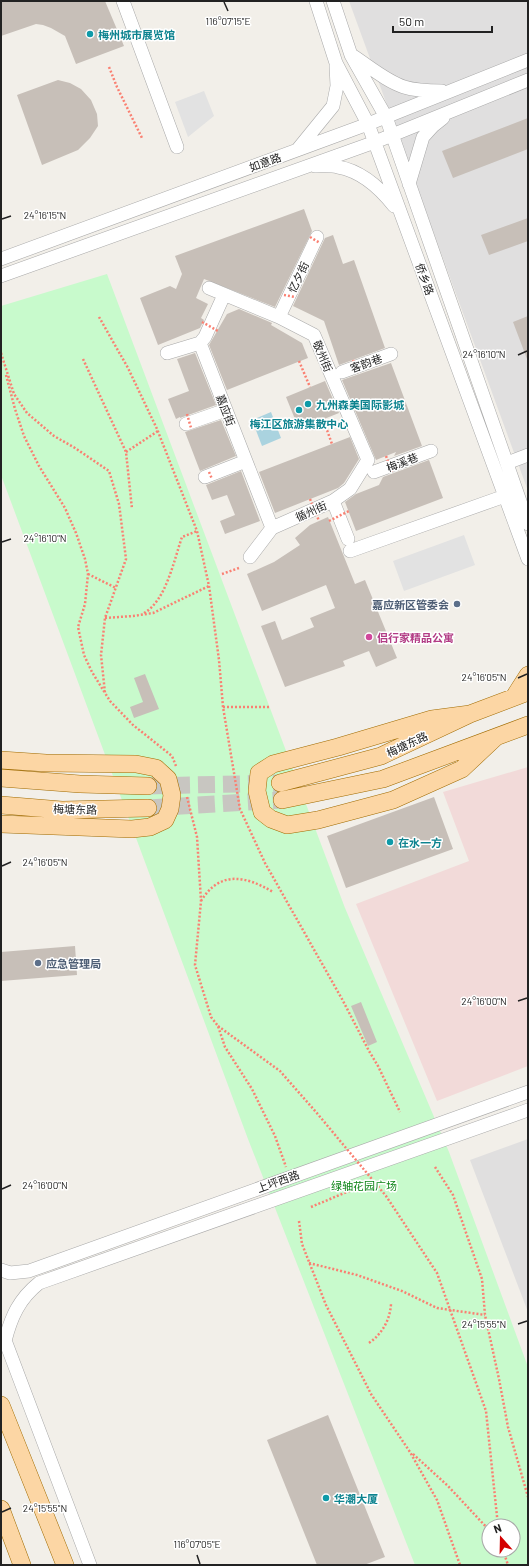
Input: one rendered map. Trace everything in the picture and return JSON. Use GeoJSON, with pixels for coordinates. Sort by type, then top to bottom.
{"type":"FeatureCollection","features":[{"type":"Feature","properties":{"kind":"main road"},"geometry":{"type":"LineString","coordinates":[[521,695],[528,675]]}},
{"type":"Feature","properties":{"kind":"main road","name":"梅塘东路"},"geometry":{"type":"LineString","coordinates":[[280,783],[381,756],[470,714],[521,695]]}},
{"type":"Feature","properties":{"kind":"main road"},"geometry":{"type":"LineString","coordinates":[[470,714],[432,719],[338,747],[273,764],[259,773],[257,791],[262,812],[271,819],[287,825],[318,820],[393,800],[462,769],[495,738]]}},
{"type":"Feature","properties":{"kind":"main road","name":"梅塘东路"},"geometry":{"type":"LineString","coordinates":[[282,800],[383,779],[525,728]]}},
{"type":"Feature","properties":{"kind":"main road"},"geometry":{"type":"LineString","coordinates":[[1,760],[46,763],[136,764],[156,768],[168,779],[172,796],[170,808],[165,820],[150,827],[132,829],[1,824]]}},
{"type":"Feature","properties":{"kind":"main road"},"geometry":{"type":"LineString","coordinates":[[1,778],[80,784],[148,786]]}},
{"type":"Feature","properties":{"kind":"main road","name":"梅塘东路"},"geometry":{"type":"LineString","coordinates":[[1,805],[62,810],[148,808]]}},
{"type":"Feature","properties":{"kind":"main road"},"geometry":{"type":"LineString","coordinates":[[1,1405],[64,1565]]}},
{"type":"Feature","properties":{"kind":"main road"},"geometry":{"type":"LineString","coordinates":[[1,1509],[22,1565]]}},
{"type":"Feature","properties":{"kind":"street"},"geometry":{"type":"LineString","coordinates":[[123,1],[177,147]]}},
{"type":"Feature","properties":{"kind":"street","name":"侨乡路"},"geometry":{"type":"LineString","coordinates":[[316,1],[336,63],[368,124],[375,142],[528,559]]}},
{"type":"Feature","properties":{"kind":"street","name":"侨乡路"},"geometry":{"type":"LineString","coordinates":[[333,1],[351,55],[386,117],[528,524]]}},
{"type":"Feature","properties":{"kind":"street"},"geometry":{"type":"LineString","coordinates":[[351,55],[387,80],[405,88],[424,91],[450,91]]}},
{"type":"Feature","properties":{"kind":"street","name":"如意路"},"geometry":{"type":"LineString","coordinates":[[1,259],[368,124],[528,60]]}},
{"type":"Feature","properties":{"kind":"street"},"geometry":{"type":"LineString","coordinates":[[298,150],[333,106],[337,86],[336,63]]}},
{"type":"Feature","properties":{"kind":"street","name":"如意路"},"geometry":{"type":"LineString","coordinates":[[1,276],[375,142],[528,80]]}},
{"type":"Feature","properties":{"kind":"street"},"geometry":{"type":"LineString","coordinates":[[409,184],[423,137],[432,126],[451,111]]}},
{"type":"Feature","properties":{"kind":"street"},"geometry":{"type":"LineString","coordinates":[[308,165],[337,167],[350,171],[379,188],[401,214]]}},
{"type":"Feature","properties":{"kind":"street","name":"忆夕街"},"geometry":{"type":"LineString","coordinates":[[279,317],[315,239]]}},
{"type":"Feature","properties":{"kind":"street","name":"敬州街"},"geometry":{"type":"LineString","coordinates":[[210,288],[279,317],[314,335],[368,460]]}},
{"type":"Feature","properties":{"kind":"street"},"geometry":{"type":"LineString","coordinates":[[167,353],[200,343],[205,337],[224,295]]}},
{"type":"Feature","properties":{"kind":"street","name":"嘉应街"},"geometry":{"type":"LineString","coordinates":[[200,343],[272,528]]}},
{"type":"Feature","properties":{"kind":"street","name":"客韵巷"},"geometry":{"type":"LineString","coordinates":[[342,372],[390,354]]}},
{"type":"Feature","properties":{"kind":"street"},"geometry":{"type":"LineString","coordinates":[[188,422],[226,410]]}},
{"type":"Feature","properties":{"kind":"street","name":"梅溪巷"},"geometry":{"type":"LineString","coordinates":[[374,472],[431,451]]}},
{"type":"Feature","properties":{"kind":"street"},"geometry":{"type":"LineString","coordinates":[[507,463],[528,455]]}},
{"type":"Feature","properties":{"kind":"street","name":"循州街"},"geometry":{"type":"LineString","coordinates":[[250,557],[272,528],[333,501],[350,489],[368,460]]}},
{"type":"Feature","properties":{"kind":"street"},"geometry":{"type":"LineString","coordinates":[[209,476],[246,461]]}},
{"type":"Feature","properties":{"kind":"street"},"geometry":{"type":"LineString","coordinates":[[333,501],[349,545],[505,496]]}},
{"type":"Feature","properties":{"kind":"street","name":"上坪西路"},"geometry":{"type":"LineString","coordinates":[[1,1270],[10,1273],[29,1271],[528,1092]]}},
{"type":"Feature","properties":{"kind":"street","name":"上坪西路"},"geometry":{"type":"LineString","coordinates":[[3,1335],[21,1301],[29,1290],[39,1283],[528,1110]]}},
{"type":"Feature","properties":{"kind":"street"},"geometry":{"type":"LineString","coordinates":[[3,1335],[90,1565]]}},
{"type":"Feature","properties":{"kind":"path"},"geometry":{"type":"LineString","coordinates":[[109,67],[117,88],[142,138]]}},
{"type":"Feature","properties":{"kind":"path"},"geometry":{"type":"LineString","coordinates":[[284,295],[295,296]]}},
{"type":"Feature","properties":{"kind":"path"},"geometry":{"type":"LineString","coordinates":[[98,317],[128,368],[158,431],[197,531],[208,586],[219,660],[223,707],[240,809],[265,863],[342,999],[378,1066],[400,1112]]}},
{"type":"Feature","properties":{"kind":"path"},"geometry":{"type":"LineString","coordinates":[[202,322],[218,331]]}},
{"type":"Feature","properties":{"kind":"path"},"geometry":{"type":"LineString","coordinates":[[1,353],[15,409],[24,436],[39,466],[65,508],[85,559],[88,574],[85,604],[78,627],[84,654],[92,672],[110,701],[133,725],[172,756],[178,769]]}},
{"type":"Feature","properties":{"kind":"path"},"geometry":{"type":"LineString","coordinates":[[1,353],[14,394],[27,413],[54,436],[109,471],[119,504],[126,558],[105,618],[101,655],[106,694]]}},
{"type":"Feature","properties":{"kind":"path"},"geometry":{"type":"LineString","coordinates":[[83,358],[126,452],[132,509]]}},
{"type":"Feature","properties":{"kind":"path"},"geometry":{"type":"LineString","coordinates":[[353,360],[358,372]]}},
{"type":"Feature","properties":{"kind":"path"},"geometry":{"type":"LineString","coordinates":[[299,361],[310,387]]}},
{"type":"Feature","properties":{"kind":"path"},"geometry":{"type":"LineString","coordinates":[[323,419],[332,444]]}},
{"type":"Feature","properties":{"kind":"path"},"geometry":{"type":"LineString","coordinates":[[126,452],[158,431]]}},
{"type":"Feature","properties":{"kind":"path"},"geometry":{"type":"LineString","coordinates":[[386,456],[392,472]]}},
{"type":"Feature","properties":{"kind":"path"},"geometry":{"type":"LineString","coordinates":[[310,499],[319,521]]}},
{"type":"Feature","properties":{"kind":"path"},"geometry":{"type":"LineString","coordinates":[[329,520],[349,511]]}},
{"type":"Feature","properties":{"kind":"path"},"geometry":{"type":"LineString","coordinates":[[142,615],[152,609],[163,591],[182,537],[197,531]]}},
{"type":"Feature","properties":{"kind":"path"},"geometry":{"type":"LineString","coordinates":[[222,574],[239,568]]}},
{"type":"Feature","properties":{"kind":"path"},"geometry":{"type":"LineString","coordinates":[[88,574],[116,588]]}},
{"type":"Feature","properties":{"kind":"path"},"geometry":{"type":"LineString","coordinates":[[105,618],[153,613],[208,586]]}},
{"type":"Feature","properties":{"kind":"path"},"geometry":{"type":"LineString","coordinates":[[223,707],[269,707]]}},
{"type":"Feature","properties":{"kind":"path"},"geometry":{"type":"LineString","coordinates":[[187,796],[197,837],[201,901],[195,965],[210,1017],[218,1026],[280,1071],[386,1196],[437,1273],[486,1411],[497,1518]]}},
{"type":"Feature","properties":{"kind":"path"},"geometry":{"type":"LineString","coordinates":[[201,901],[208,890],[219,882],[233,878],[258,884],[273,892]]}},
{"type":"Feature","properties":{"kind":"path"},"geometry":{"type":"LineString","coordinates":[[218,1026],[226,1047],[252,1089],[275,1136],[286,1168]]}},
{"type":"Feature","properties":{"kind":"path"},"geometry":{"type":"LineString","coordinates":[[435,1167],[453,1196],[482,1279],[485,1315],[508,1427],[528,1497]]}},
{"type":"Feature","properties":{"kind":"path"},"geometry":{"type":"LineString","coordinates":[[311,1207],[373,1181]]}},
{"type":"Feature","properties":{"kind":"path"},"geometry":{"type":"LineString","coordinates":[[299,1220],[302,1244],[308,1262],[332,1318],[370,1394],[410,1452],[437,1500],[460,1565]]}},
{"type":"Feature","properties":{"kind":"path"},"geometry":{"type":"LineString","coordinates":[[308,1262],[356,1275],[402,1291],[438,1308],[485,1315]]}},
{"type":"Feature","properties":{"kind":"path"},"geometry":{"type":"LineString","coordinates":[[369,1343],[378,1336],[382,1330],[390,1313],[391,1304]]}},
{"type":"Feature","properties":{"kind":"path"},"geometry":{"type":"LineString","coordinates":[[410,1452],[448,1486],[481,1521]]}},
{"type":"Feature","properties":{"kind":"shaded area"},"geometry":{"type":"Polygon","coordinates":[[[349,1],[528,1],[528,491],[349,1]]]}},
{"type":"Feature","properties":{"kind":"shaded area"},"geometry":{"type":"Polygon","coordinates":[[[204,91],[214,116],[188,137],[175,102],[204,91]]]}},
{"type":"Feature","properties":{"kind":"shaded area"},"geometry":{"type":"Polygon","coordinates":[[[464,535],[475,565],[404,591],[393,561],[464,535]]]}},
{"type":"Feature","properties":{"kind":"shaded area"},"geometry":{"type":"Polygon","coordinates":[[[528,767],[528,1066],[437,1101],[356,904],[469,861],[443,792],[528,767]]]}},
{"type":"Feature","properties":{"kind":"shaded area"},"geometry":{"type":"Polygon","coordinates":[[[528,1139],[528,1312],[470,1160],[528,1139]]]}},
{"type":"Feature","properties":{"kind":"green space","name":"绿轴花园广场"},"geometry":{"type":"Polygon","coordinates":[[[107,274],[345,908],[449,1152],[528,1367],[528,1565],[415,1565],[248,1139],[1,475],[1,306],[107,274]]]}},
{"type":"Feature","properties":{"kind":"water"},"geometry":{"type":"Polygon","coordinates":[[[271,412],[281,438],[262,446],[252,420],[271,412]]]}},
{"type":"Feature","properties":{"kind":"building","name":"梅州城市展览馆"},"geometry":{"type":"Polygon","coordinates":[[[1,1],[105,1],[124,46],[76,64],[65,36],[43,25],[36,24],[1,36],[1,1]]]}},
{"type":"Feature","properties":{"kind":"building"},"geometry":{"type":"Polygon","coordinates":[[[58,80],[70,83],[81,89],[91,100],[97,114],[98,126],[90,138],[78,150],[42,165],[17,95],[58,80]]]}},
{"type":"Feature","properties":{"kind":"building"},"geometry":{"type":"Polygon","coordinates":[[[528,118],[528,149],[453,178],[442,151],[528,118]]]}},
{"type":"Feature","properties":{"kind":"building"},"geometry":{"type":"Polygon","coordinates":[[[304,209],[312,231],[275,307],[204,279],[196,298],[208,304],[201,318],[204,320],[200,328],[158,345],[140,298],[170,286],[176,289],[182,274],[175,256],[304,209]]]}},
{"type":"Feature","properties":{"kind":"building"},"geometry":{"type":"Polygon","coordinates":[[[528,218],[528,241],[489,255],[481,235],[528,218]]]}},
{"type":"Feature","properties":{"kind":"building"},"geometry":{"type":"Polygon","coordinates":[[[333,235],[343,264],[354,260],[385,348],[339,365],[324,321],[293,306],[325,238],[333,235]]]}},
{"type":"Feature","properties":{"kind":"building"},"geometry":{"type":"Polygon","coordinates":[[[239,309],[272,323],[271,325],[302,343],[308,358],[227,390],[209,345],[227,314],[239,309]]]}},
{"type":"Feature","properties":{"kind":"building"},"geometry":{"type":"Polygon","coordinates":[[[528,316],[528,358],[527,359],[513,322],[528,316]]]}},
{"type":"Feature","properties":{"kind":"building"},"geometry":{"type":"Polygon","coordinates":[[[195,353],[216,405],[176,419],[168,399],[189,391],[177,359],[195,353]]]}},
{"type":"Feature","properties":{"kind":"building"},"geometry":{"type":"Polygon","coordinates":[[[391,363],[422,446],[394,456],[396,452],[376,460],[342,380],[391,363]]]}},
{"type":"Feature","properties":{"kind":"building"},"geometry":{"type":"Polygon","coordinates":[[[325,381],[339,413],[299,429],[286,397],[325,381]]]}},
{"type":"Feature","properties":{"kind":"building"},"geometry":{"type":"Polygon","coordinates":[[[221,420],[236,456],[200,471],[185,432],[221,420]]]}},
{"type":"Feature","properties":{"kind":"building"},"geometry":{"type":"Polygon","coordinates":[[[350,437],[359,459],[344,483],[338,488],[275,513],[259,472],[350,437]]]}},
{"type":"Feature","properties":{"kind":"building"},"geometry":{"type":"Polygon","coordinates":[[[429,460],[443,498],[356,531],[345,502],[356,494],[379,485],[383,477],[429,460]]]}},
{"type":"Feature","properties":{"kind":"building"},"geometry":{"type":"Polygon","coordinates":[[[241,471],[260,521],[225,534],[220,521],[235,515],[227,495],[212,500],[206,485],[241,471]]]}},
{"type":"Feature","properties":{"kind":"building"},"geometry":{"type":"Polygon","coordinates":[[[328,517],[355,584],[365,580],[397,658],[376,667],[369,651],[343,661],[345,666],[285,687],[261,626],[275,621],[282,640],[314,627],[310,618],[335,608],[326,585],[262,611],[247,574],[274,562],[300,545],[295,538],[310,525],[328,517]]]}},
{"type":"Feature","properties":{"kind":"building"},"geometry":{"type":"Polygon","coordinates":[[[145,674],[159,709],[134,718],[130,707],[143,702],[134,678],[145,674]]]}},
{"type":"Feature","properties":{"kind":"building","name":"在水一方"},"geometry":{"type":"Polygon","coordinates":[[[434,797],[453,849],[346,888],[327,836],[434,797]]]}},
{"type":"Feature","properties":{"kind":"building","name":"应急管理局"},"geometry":{"type":"Polygon","coordinates":[[[75,946],[77,975],[1,981],[1,952],[75,946]]]}},
{"type":"Feature","properties":{"kind":"building"},"geometry":{"type":"Polygon","coordinates":[[[361,1002],[377,1042],[368,1046],[351,1006],[361,1002]]]}},
{"type":"Feature","properties":{"kind":"building","name":"华潮大厦"},"geometry":{"type":"Polygon","coordinates":[[[328,1415],[385,1557],[364,1565],[317,1565],[267,1440],[328,1415]]]}},
{"type":"Feature","properties":{"kind":"tunnel"},"geometry":{"type":"LineString","coordinates":[[148,786],[280,783]]}},
{"type":"Feature","properties":{"kind":"tunnel"},"geometry":{"type":"LineString","coordinates":[[148,808],[282,800]]}},
{"type":"Feature","properties":{"kind":"place","name":"梅州城市展览馆"},"geometry":{"type":"Point","coordinates":[90,34]}},
{"type":"Feature","properties":{"kind":"place","name":"九州森美国际影城"},"geometry":{"type":"Point","coordinates":[308,404]}},
{"type":"Feature","properties":{"kind":"place","name":"梅江区旅游集散中心"},"geometry":{"type":"Point","coordinates":[299,410]}},
{"type":"Feature","properties":{"kind":"place","name":"嘉应新区管委会"},"geometry":{"type":"Point","coordinates":[457,604]}},
{"type":"Feature","properties":{"kind":"place","name":"侣行家精品公寓"},"geometry":{"type":"Point","coordinates":[369,637]}},
{"type":"Feature","properties":{"kind":"place","name":"在水一方"},"geometry":{"type":"Point","coordinates":[390,842]}},
{"type":"Feature","properties":{"kind":"place","name":"应急管理局"},"geometry":{"type":"Point","coordinates":[38,963]}},
{"type":"Feature","properties":{"kind":"place","name":"华潮大厦"},"geometry":{"type":"Point","coordinates":[326,1498]}}]}
